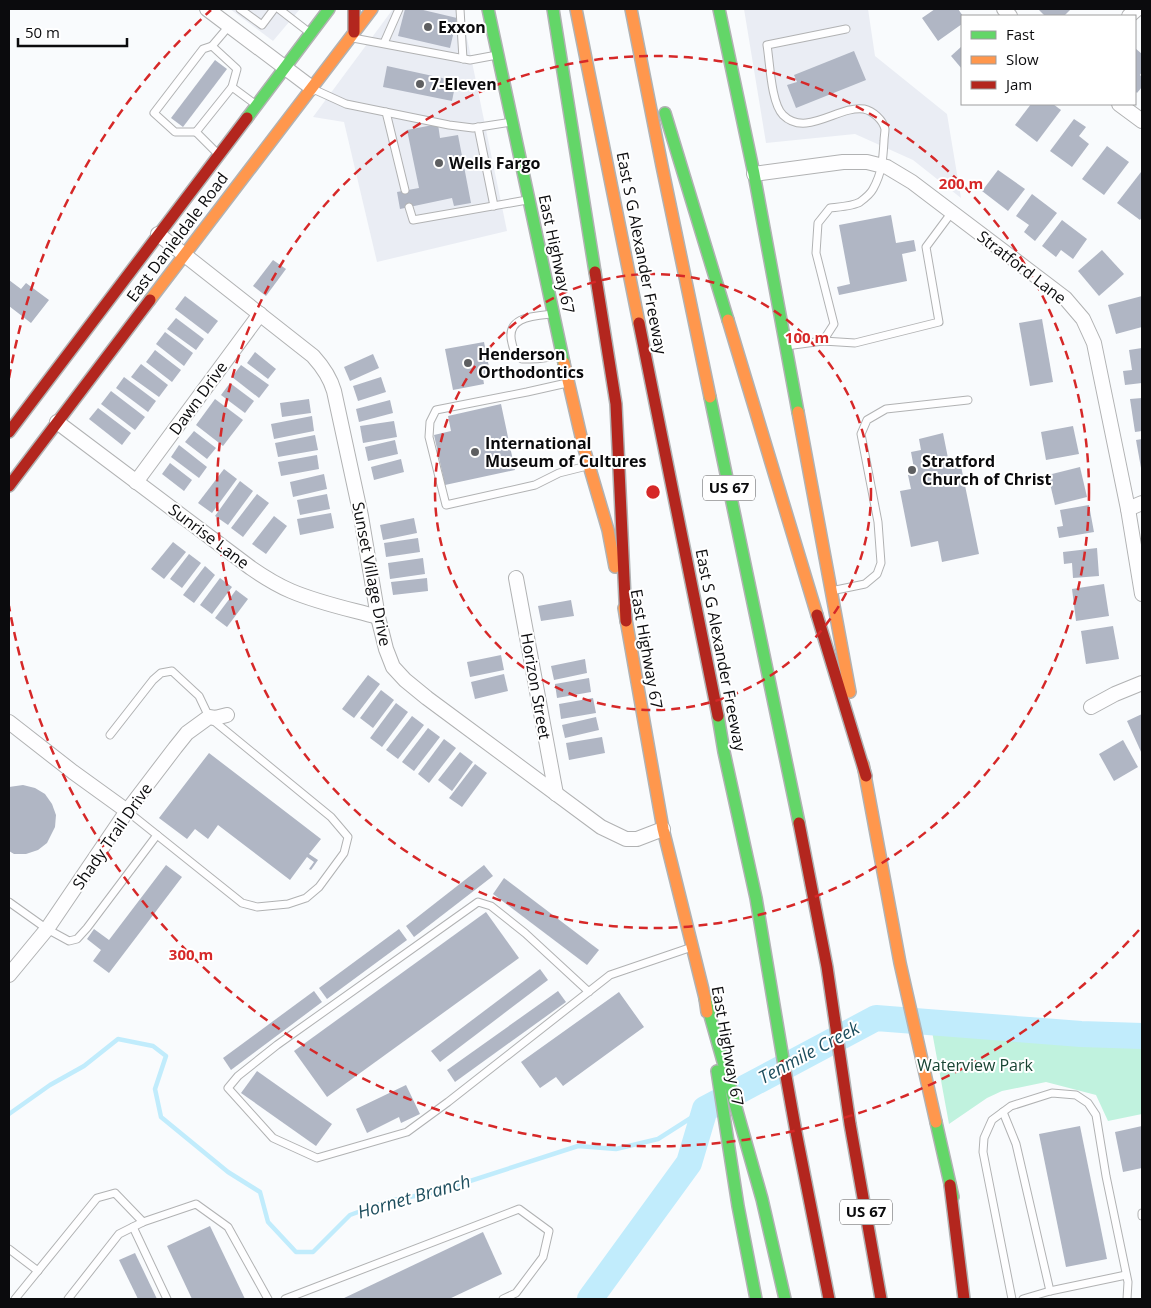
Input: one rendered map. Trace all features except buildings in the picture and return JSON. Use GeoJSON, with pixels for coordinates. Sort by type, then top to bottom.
{"type":"FeatureCollection","features":[{"type":"Feature","properties":{"kind":"main road","name":"East Danieldale Road"},"geometry":{"type":"LineString","coordinates":[[9,432],[99,319],[158,234],[329,9]]}},
{"type":"Feature","properties":{"kind":"main road"},"geometry":{"type":"LineString","coordinates":[[352,35],[354,9]]}},
{"type":"Feature","properties":{"kind":"main road","name":"East Danieldale Road"},"geometry":{"type":"LineString","coordinates":[[9,486],[119,334],[184,255],[372,9]]}},
{"type":"Feature","properties":{"kind":"main road","name":"East Highway 67"},"geometry":{"type":"LineString","coordinates":[[488,9],[568,383],[608,530],[663,829],[705,998],[738,1206],[756,1299]]}},
{"type":"Feature","properties":{"kind":"main road"},"geometry":{"type":"LineString","coordinates":[[553,9],[616,404],[626,621]]}},
{"type":"Feature","properties":{"kind":"main road","name":"East S G Alexander Freeway"},"geometry":{"type":"LineString","coordinates":[[576,9],[717,707],[724,752],[756,898],[796,1132],[829,1299]]}},
{"type":"Feature","properties":{"kind":"main road"},"geometry":{"type":"LineString","coordinates":[[632,9],[866,776]]}},
{"type":"Feature","properties":{"kind":"main road","name":"US 67"},"geometry":{"type":"LineString","coordinates":[[632,9],[662,166],[804,845],[827,967],[850,1124],[881,1299]]}},
{"type":"Feature","properties":{"kind":"main road"},"geometry":{"type":"LineString","coordinates":[[719,9],[754,174],[900,963],[950,1185],[970,1299]]}},
{"type":"Feature","properties":{"kind":"main road"},"geometry":{"type":"LineString","coordinates":[[705,998],[762,1199],[785,1299]]}},
{"type":"Feature","properties":{"kind":"main road"},"geometry":{"type":"LineString","coordinates":[[950,1185],[964,1299]]}},
{"type":"Feature","properties":{"kind":"street"},"geometry":{"type":"LineString","coordinates":[[206,9],[312,88]]}},
{"type":"Feature","properties":{"kind":"street"},"geometry":{"type":"LineString","coordinates":[[1120,105],[1142,121]]}},
{"type":"Feature","properties":{"kind":"street","name":"Stratford Lane"},"geometry":{"type":"LineString","coordinates":[[754,174],[843,162],[867,162],[887,167],[912,182],[1065,298],[1082,319],[1094,343],[1128,509],[1142,594]]}},
{"type":"Feature","properties":{"kind":"street","name":"Sunset Village Drive"},"geometry":{"type":"LineString","coordinates":[[158,234],[313,356],[330,378],[361,516],[378,617],[386,650],[393,667],[405,680],[427,698],[601,827],[626,838],[637,840],[663,829]]}},
{"type":"Feature","properties":{"kind":"street","name":"Dawn Drive"},"geometry":{"type":"LineString","coordinates":[[136,482],[260,314]]}},
{"type":"Feature","properties":{"kind":"street","name":"Sunrise Lane"},"geometry":{"type":"LineString","coordinates":[[57,422],[269,580],[313,599],[378,617]]}},
{"type":"Feature","properties":{"kind":"street"},"geometry":{"type":"LineString","coordinates":[[1128,509],[1142,502]]}},
{"type":"Feature","properties":{"kind":"street","name":"Horizon Street"},"geometry":{"type":"LineString","coordinates":[[516,578],[556,794]]}},
{"type":"Feature","properties":{"kind":"street"},"geometry":{"type":"LineString","coordinates":[[1091,708],[1115,694],[1142,683]]}},
{"type":"Feature","properties":{"kind":"street","name":"Shady Trail Drive"},"geometry":{"type":"LineString","coordinates":[[9,975],[47,929],[127,811],[174,748],[187,733],[209,717],[215,718],[227,715]]}},
{"type":"Feature","properties":{"kind":"street"},"geometry":{"type":"LineString","coordinates":[[9,722],[127,811]]}},
{"type":"Feature","properties":{"kind":"lane"},"geometry":{"type":"LineString","coordinates":[[240,9],[262,25],[274,9]]}},
{"type":"Feature","properties":{"kind":"lane"},"geometry":{"type":"LineString","coordinates":[[278,9],[310,33]]}},
{"type":"Feature","properties":{"kind":"lane"},"geometry":{"type":"LineString","coordinates":[[384,44],[398,9]]}},
{"type":"Feature","properties":{"kind":"lane"},"geometry":{"type":"LineString","coordinates":[[460,9],[463,59]]}},
{"type":"Feature","properties":{"kind":"lane"},"geometry":{"type":"LineString","coordinates":[[219,154],[196,132],[175,132],[154,114],[203,49],[212,46],[229,26]]}},
{"type":"Feature","properties":{"kind":"lane"},"geometry":{"type":"LineString","coordinates":[[823,341],[834,324],[816,253],[818,223],[830,208],[858,204],[872,190],[883,166],[885,130],[881,121],[870,111],[863,109],[852,110],[818,121],[804,123],[793,122],[783,115],[773,92],[768,45],[846,29]]}},
{"type":"Feature","properties":{"kind":"lane"},"geometry":{"type":"LineString","coordinates":[[352,35],[384,44],[470,60],[498,55]]}},
{"type":"Feature","properties":{"kind":"lane"},"geometry":{"type":"LineString","coordinates":[[196,132],[232,87],[237,69],[212,46]]}},
{"type":"Feature","properties":{"kind":"lane"},"geometry":{"type":"LineString","coordinates":[[232,87],[256,105]]}},
{"type":"Feature","properties":{"kind":"lane"},"geometry":{"type":"LineString","coordinates":[[312,88],[346,104],[449,125],[473,128],[512,122]]}},
{"type":"Feature","properties":{"kind":"lane"},"geometry":{"type":"LineString","coordinates":[[386,112],[406,190]]}},
{"type":"Feature","properties":{"kind":"lane"},"geometry":{"type":"LineString","coordinates":[[478,127],[494,206]]}},
{"type":"Feature","properties":{"kind":"lane"},"geometry":{"type":"LineString","coordinates":[[409,207],[412,220],[528,200]]}},
{"type":"Feature","properties":{"kind":"lane"},"geometry":{"type":"LineString","coordinates":[[786,346],[823,341],[855,343],[939,322],[926,247],[952,212]]}},
{"type":"Feature","properties":{"kind":"lane"},"geometry":{"type":"LineString","coordinates":[[553,314],[533,316],[515,322],[510,336],[514,352],[522,359],[546,359],[562,355]]}},
{"type":"Feature","properties":{"kind":"lane"},"geometry":{"type":"LineString","coordinates":[[568,383],[436,410],[430,422],[429,437],[446,505],[535,485],[559,473],[589,465]]}},
{"type":"Feature","properties":{"kind":"lane"},"geometry":{"type":"LineString","coordinates":[[831,591],[865,584],[877,574],[881,563],[878,522],[861,434],[867,420],[886,409],[968,400]]}},
{"type":"Feature","properties":{"kind":"lane"},"geometry":{"type":"LineString","coordinates":[[110,735],[153,680],[161,673],[172,671],[199,696],[209,717],[331,817],[348,838],[344,853],[320,886],[306,898],[288,904],[257,907],[242,903],[127,811]]}},
{"type":"Feature","properties":{"kind":"lane"},"geometry":{"type":"LineString","coordinates":[[9,902],[47,929],[69,941],[77,939],[157,835]]}},
{"type":"Feature","properties":{"kind":"lane"},"geometry":{"type":"LineString","coordinates":[[589,992],[525,933],[491,906],[478,902],[277,1045],[238,1076],[228,1088],[273,1138],[317,1158],[407,1132],[448,1102],[589,992],[610,975],[692,947]]}},
{"type":"Feature","properties":{"kind":"lane"},"geometry":{"type":"LineString","coordinates":[[1012,1299],[983,1152],[984,1138],[992,1120],[1011,1106],[1052,1093],[1076,1095],[1088,1103],[1096,1115],[1106,1176],[1128,1282],[1127,1299]]}},
{"type":"Feature","properties":{"kind":"lane"},"geometry":{"type":"LineString","coordinates":[[1002,1112],[1016,1144],[1050,1291]]}},
{"type":"Feature","properties":{"kind":"lane"},"geometry":{"type":"LineString","coordinates":[[16,1299],[97,1198],[115,1193],[143,1222]]}},
{"type":"Feature","properties":{"kind":"lane"},"geometry":{"type":"LineString","coordinates":[[68,1299],[119,1234],[143,1222],[196,1204],[228,1227],[268,1299]]}},
{"type":"Feature","properties":{"kind":"lane"},"geometry":{"type":"LineString","coordinates":[[285,1299],[520,1209],[549,1231],[542,1257],[516,1293],[503,1299]]}},
{"type":"Feature","properties":{"kind":"lane"},"geometry":{"type":"LineString","coordinates":[[133,1227],[167,1299]]}},
{"type":"Feature","properties":{"kind":"lane"},"geometry":{"type":"LineString","coordinates":[[9,1249],[38,1271]]}},
{"type":"Feature","properties":{"kind":"lane"},"geometry":{"type":"LineString","coordinates":[[1023,1299],[1050,1291],[1126,1275]]}},
{"type":"Feature","properties":{"kind":"shaded area"},"geometry":{"type":"Polygon","coordinates":[[[230,9],[300,9],[273,41],[230,9]]]}},
{"type":"Feature","properties":{"kind":"shaded area"},"geometry":{"type":"Polygon","coordinates":[[[393,9],[461,9],[507,231],[377,262],[344,122],[313,117],[393,9]]]}},
{"type":"Feature","properties":{"kind":"shaded area"},"geometry":{"type":"Polygon","coordinates":[[[744,9],[868,9],[875,56],[947,114],[961,198],[913,160],[855,134],[766,143],[744,9]]]}},
{"type":"Feature","properties":{"kind":"green space","name":"Waterview Park"},"geometry":{"type":"Polygon","coordinates":[[[931,1026],[1142,1039],[1142,1114],[1108,1121],[1096,1095],[1046,1082],[1002,1091],[987,1098],[949,1124],[931,1026]]]}},
{"type":"Feature","properties":{"kind":"waterway","name":"Tenmile Creek"},"geometry":{"type":"LineString","coordinates":[[590,1299],[689,1163],[705,1109],[876,1018],[1081,1034],[1142,1036]]}},
{"type":"Feature","properties":{"kind":"waterway","name":"Hornet Branch"},"geometry":{"type":"LineString","coordinates":[[9,1114],[50,1085],[84,1066],[118,1039],[153,1046],[166,1056],[155,1089],[161,1117],[228,1172],[260,1192],[268,1222],[296,1252],[313,1252],[350,1215],[388,1201],[436,1192],[578,1146],[616,1149],[658,1139],[705,1109]]}},
{"type":"Feature","properties":{"kind":"traffic: fast"},"geometry":{"type":"LineString","coordinates":[[247,118],[329,9]]}},
{"type":"Feature","properties":{"kind":"traffic: fast"},"geometry":{"type":"LineString","coordinates":[[488,9],[564,363]]}},
{"type":"Feature","properties":{"kind":"traffic: fast"},"geometry":{"type":"LineString","coordinates":[[553,9],[595,272]]}},
{"type":"Feature","properties":{"kind":"traffic: fast"},"geometry":{"type":"LineString","coordinates":[[719,9],[754,174],[798,412]]}},
{"type":"Feature","properties":{"kind":"traffic: fast"},"geometry":{"type":"LineString","coordinates":[[665,113],[728,320]]}},
{"type":"Feature","properties":{"kind":"traffic: fast"},"geometry":{"type":"LineString","coordinates":[[710,397],[799,823]]}},
{"type":"Feature","properties":{"kind":"traffic: fast"},"geometry":{"type":"LineString","coordinates":[[718,716],[756,898],[784,1065]]}},
{"type":"Feature","properties":{"kind":"traffic: fast"},"geometry":{"type":"LineString","coordinates":[[705,998],[762,1199],[785,1299]]}},
{"type":"Feature","properties":{"kind":"traffic: fast"},"geometry":{"type":"LineString","coordinates":[[717,1071],[738,1206],[756,1299]]}},
{"type":"Feature","properties":{"kind":"traffic: fast"},"geometry":{"type":"LineString","coordinates":[[936,1122],[953,1197]]}},
{"type":"Feature","properties":{"kind":"traffic: slow"},"geometry":{"type":"LineString","coordinates":[[150,300],[372,9]]}},
{"type":"Feature","properties":{"kind":"traffic: slow"},"geometry":{"type":"LineString","coordinates":[[576,9],[639,323]]}},
{"type":"Feature","properties":{"kind":"traffic: slow"},"geometry":{"type":"LineString","coordinates":[[631,9],[710,397]]}},
{"type":"Feature","properties":{"kind":"traffic: slow"},"geometry":{"type":"LineString","coordinates":[[728,320],[817,615]]}},
{"type":"Feature","properties":{"kind":"traffic: slow"},"geometry":{"type":"LineString","coordinates":[[564,363],[583,445],[608,530],[615,567]]}},
{"type":"Feature","properties":{"kind":"traffic: slow"},"geometry":{"type":"LineString","coordinates":[[798,412],[850,692]]}},
{"type":"Feature","properties":{"kind":"traffic: slow"},"geometry":{"type":"LineString","coordinates":[[624,608],[663,829],[707,1012]]}},
{"type":"Feature","properties":{"kind":"traffic: slow"},"geometry":{"type":"LineString","coordinates":[[863,764],[900,963],[936,1122]]}},
{"type":"Feature","properties":{"kind":"traffic: jam"},"geometry":{"type":"LineString","coordinates":[[354,9],[354,32]]}},
{"type":"Feature","properties":{"kind":"traffic: jam"},"geometry":{"type":"LineString","coordinates":[[9,432],[247,118]]}},
{"type":"Feature","properties":{"kind":"traffic: jam"},"geometry":{"type":"LineString","coordinates":[[595,272],[616,404],[626,621]]}},
{"type":"Feature","properties":{"kind":"traffic: jam"},"geometry":{"type":"LineString","coordinates":[[9,486],[150,300]]}},
{"type":"Feature","properties":{"kind":"traffic: jam"},"geometry":{"type":"LineString","coordinates":[[639,323],[718,716]]}},
{"type":"Feature","properties":{"kind":"traffic: jam"},"geometry":{"type":"LineString","coordinates":[[817,615],[866,776]]}},
{"type":"Feature","properties":{"kind":"traffic: jam"},"geometry":{"type":"LineString","coordinates":[[799,823],[827,967],[850,1124],[881,1299]]}},
{"type":"Feature","properties":{"kind":"traffic: jam"},"geometry":{"type":"LineString","coordinates":[[784,1065],[829,1299]]}},
{"type":"Feature","properties":{"kind":"traffic: jam"},"geometry":{"type":"LineString","coordinates":[[950,1185],[964,1299]]}},
{"type":"Feature","properties":{"kind":"place","name":"Exxon"},"geometry":{"type":"Point","coordinates":[428,27]}},
{"type":"Feature","properties":{"kind":"place","name":"7-Eleven"},"geometry":{"type":"Point","coordinates":[420,84]}},
{"type":"Feature","properties":{"kind":"place","name":"Wells Fargo"},"geometry":{"type":"Point","coordinates":[439,163]}},
{"type":"Feature","properties":{"kind":"place","name":"Henderson Orthodontics"},"geometry":{"type":"Point","coordinates":[468,363]}},
{"type":"Feature","properties":{"kind":"place","name":"International Museum of Cultures"},"geometry":{"type":"Point","coordinates":[475,452]}},
{"type":"Feature","properties":{"kind":"place","name":"Stratford Church of Christ"},"geometry":{"type":"Point","coordinates":[912,470]}}]}
